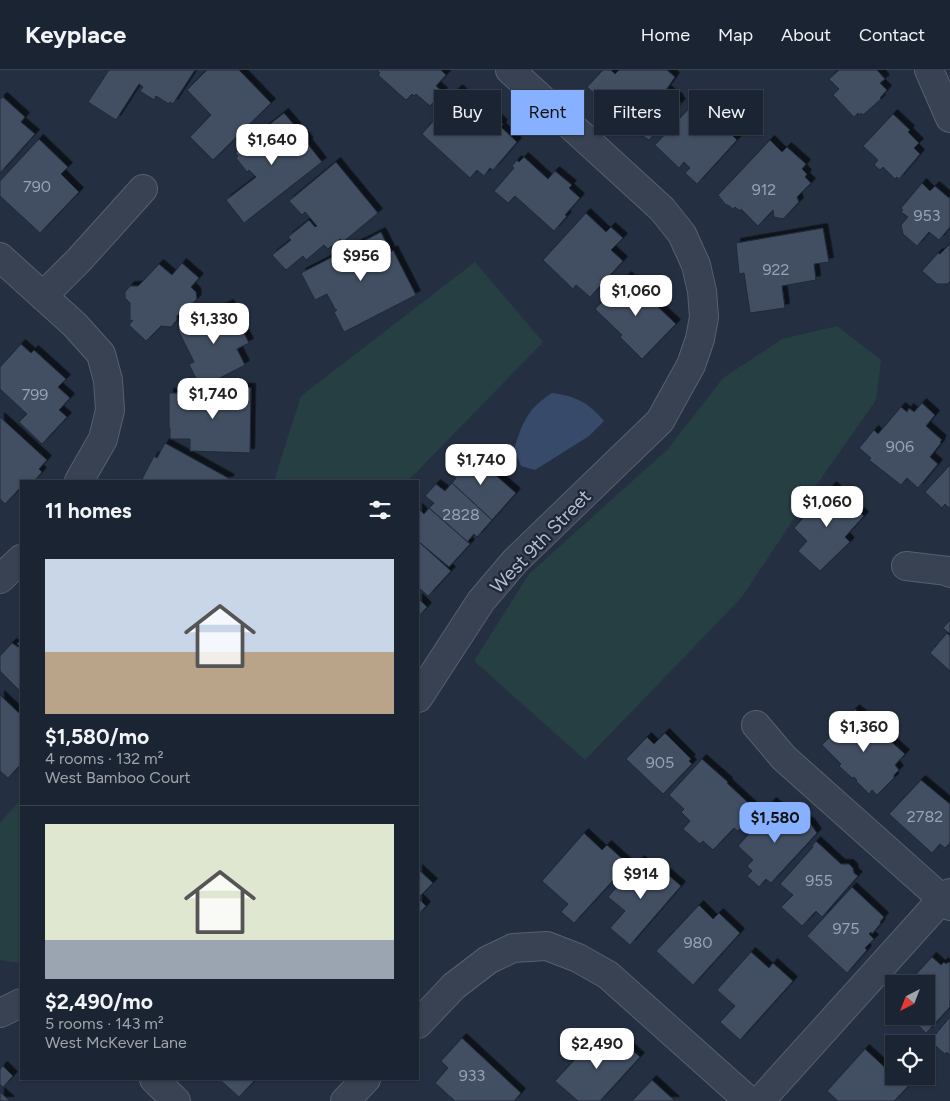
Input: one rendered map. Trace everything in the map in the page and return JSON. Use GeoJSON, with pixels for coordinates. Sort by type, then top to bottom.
{"type":"FeatureCollection","features":[{"type":"Feature","properties":{"kind":"street","name":"West 9th Street"},"geometry":{"type":"LineString","coordinates":[[419,696],[481,602],[515,561],[660,421],[691,365],[700,339],[704,317],[703,299],[696,265],[682,234],[662,209],[510,70]]}},
{"type":"Feature","properties":{"kind":"street"},"geometry":{"type":"LineString","coordinates":[[929,70],[950,118]]}},
{"type":"Feature","properties":{"kind":"street"},"geometry":{"type":"LineString","coordinates":[[43,296],[80,260],[143,189]]}},
{"type":"Feature","properties":{"kind":"street"},"geometry":{"type":"LineString","coordinates":[[0,257],[74,325],[101,354],[108,380],[110,410],[103,439],[80,480]]}},
{"type":"Feature","properties":{"kind":"street"},"geometry":{"type":"LineString","coordinates":[[0,579],[20,560]]}},
{"type":"Feature","properties":{"kind":"street"},"geometry":{"type":"LineString","coordinates":[[906,566],[948,572],[950,574]]}},
{"type":"Feature","properties":{"kind":"street"},"geometry":{"type":"LineString","coordinates":[[756,725],[784,758],[947,899],[760,1101]]}},
{"type":"Feature","properties":{"kind":"street"},"geometry":{"type":"LineString","coordinates":[[419,1023],[454,986],[488,960],[513,948],[547,946],[578,958],[608,975],[749,1101]]}},
{"type":"Feature","properties":{"kind":"street"},"geometry":{"type":"LineString","coordinates":[[0,1013],[20,1003]]}},
{"type":"Feature","properties":{"kind":"street"},"geometry":{"type":"LineString","coordinates":[[155,1080],[176,1101]]}},
{"type":"Feature","properties":{"kind":"street"},"geometry":{"type":"LineString","coordinates":[[345,1101],[365,1080]]}},
{"type":"Feature","properties":{"kind":"green space"},"geometry":{"type":"Polygon","coordinates":[[[475,262],[543,342],[409,480],[274,480],[301,396],[475,262]]]}},
{"type":"Feature","properties":{"kind":"green space"},"geometry":{"type":"Polygon","coordinates":[[[837,326],[881,360],[876,400],[742,597],[585,760],[474,661],[529,574],[667,450],[723,378],[782,339],[837,326]]]}},
{"type":"Feature","properties":{"kind":"green space"},"geometry":{"type":"Polygon","coordinates":[[[20,800],[20,963],[0,960],[0,823],[20,800]]]}},
{"type":"Feature","properties":{"kind":"water"},"geometry":{"type":"Polygon","coordinates":[[[552,393],[581,401],[593,409],[604,421],[589,436],[535,470],[521,466],[514,449],[520,431],[531,411],[552,393]]]}},
{"type":"Feature","properties":{"kind":"building"},"geometry":{"type":"Polygon","coordinates":[[[109,70],[195,70],[173,104],[170,102],[169,104],[156,96],[154,100],[140,91],[143,87],[139,84],[116,120],[88,102],[109,70]]]}},
{"type":"Feature","properties":{"kind":"building"},"geometry":{"type":"Polygon","coordinates":[[[207,70],[239,70],[271,103],[213,160],[190,137],[211,115],[187,90],[207,70]]]}},
{"type":"Feature","properties":{"kind":"building"},"geometry":{"type":"Polygon","coordinates":[[[377,70],[441,70],[446,75],[436,86],[441,90],[434,90],[434,102],[430,106],[416,94],[414,96],[412,94],[406,100],[378,75],[380,73],[377,70]]]}},
{"type":"Feature","properties":{"kind":"building"},"geometry":{"type":"Polygon","coordinates":[[[603,70],[611,70],[615,74],[619,70],[667,70],[675,77],[666,90],[594,90],[594,93],[587,87],[603,70]]]}},
{"type":"Feature","properties":{"kind":"building"},"geometry":{"type":"Polygon","coordinates":[[[839,70],[877,70],[885,79],[880,83],[887,90],[881,99],[863,115],[858,113],[854,117],[833,95],[839,89],[829,79],[839,70]]]}},
{"type":"Feature","properties":{"kind":"building"},"geometry":{"type":"Polygon","coordinates":[[[3,97],[25,117],[21,122],[35,134],[0,173],[0,99],[3,97]]]}},
{"type":"Feature","properties":{"kind":"building"},"geometry":{"type":"Polygon","coordinates":[[[689,108],[689,135],[732,135],[737,140],[697,184],[685,173],[690,168],[684,162],[679,168],[655,145],[664,135],[679,135],[679,119],[689,108]]]}},
{"type":"Feature","properties":{"kind":"building"},"geometry":{"type":"Polygon","coordinates":[[[284,113],[309,142],[307,143],[322,162],[244,223],[226,200],[256,177],[249,170],[247,172],[236,158],[238,156],[235,153],[284,113]]]}},
{"type":"Feature","properties":{"kind":"building"},"geometry":{"type":"Polygon","coordinates":[[[893,114],[910,130],[908,132],[919,143],[914,148],[920,154],[899,179],[897,177],[895,179],[883,167],[880,170],[874,165],[878,160],[863,146],[893,114]]]}},
{"type":"Feature","properties":{"kind":"building"},"geometry":{"type":"Polygon","coordinates":[[[434,120],[434,135],[501,135],[501,127],[517,142],[493,170],[490,168],[484,176],[477,170],[470,178],[422,134],[434,120]]]}},
{"type":"Feature","properties":{"kind":"building"},"geometry":{"type":"Polygon","coordinates":[[[640,135],[653,135],[649,140],[640,135]]]}},
{"type":"Feature","properties":{"kind":"building"},"geometry":{"type":"Polygon","coordinates":[[[39,139],[68,167],[61,174],[79,192],[40,233],[0,196],[0,181],[39,139]]]}},
{"type":"Feature","properties":{"kind":"building"},"geometry":{"type":"Polygon","coordinates":[[[770,140],[782,152],[787,147],[806,164],[802,169],[807,174],[805,177],[811,183],[797,197],[799,202],[783,219],[774,217],[773,210],[758,226],[741,209],[740,211],[735,207],[733,209],[726,205],[718,195],[770,140]]]}},
{"type":"Feature","properties":{"kind":"building"},"geometry":{"type":"Polygon","coordinates":[[[524,157],[548,179],[555,171],[572,185],[569,188],[580,198],[554,231],[515,196],[508,203],[494,191],[514,168],[512,166],[517,160],[519,162],[524,157]]]}},
{"type":"Feature","properties":{"kind":"building"},"geometry":{"type":"Polygon","coordinates":[[[336,162],[378,213],[343,242],[340,239],[328,249],[324,245],[306,260],[303,256],[286,270],[272,255],[291,240],[288,237],[309,220],[315,227],[317,226],[305,212],[302,215],[289,201],[336,162]]]}},
{"type":"Feature","properties":{"kind":"building"},"geometry":{"type":"Polygon","coordinates":[[[922,183],[930,191],[935,186],[949,198],[950,196],[950,227],[939,240],[929,232],[917,246],[903,234],[901,225],[908,217],[901,212],[903,210],[901,208],[922,183]]]}},
{"type":"Feature","properties":{"kind":"building"},"geometry":{"type":"Polygon","coordinates":[[[586,213],[606,232],[611,227],[623,238],[611,250],[623,261],[590,297],[576,285],[573,289],[543,260],[586,213]]]}},
{"type":"Feature","properties":{"kind":"building"},"geometry":{"type":"Polygon","coordinates":[[[823,228],[829,262],[814,264],[816,280],[782,286],[785,308],[750,313],[744,273],[739,274],[736,243],[823,228]]]}},
{"type":"Feature","properties":{"kind":"building"},"geometry":{"type":"Polygon","coordinates":[[[381,232],[391,252],[393,250],[416,295],[344,332],[334,312],[337,310],[327,294],[315,300],[301,273],[381,232]]]}},
{"type":"Feature","properties":{"kind":"building"},"geometry":{"type":"Polygon","coordinates":[[[950,244],[950,281],[948,284],[937,284],[922,271],[938,253],[940,254],[950,244]]]}},
{"type":"Feature","properties":{"kind":"building"},"geometry":{"type":"Polygon","coordinates":[[[182,263],[199,278],[191,287],[196,292],[197,299],[191,305],[187,305],[177,316],[177,320],[171,327],[161,326],[146,341],[129,325],[133,320],[130,321],[130,303],[125,298],[125,292],[130,286],[138,286],[159,264],[172,275],[182,263]]]}},
{"type":"Feature","properties":{"kind":"building"},"geometry":{"type":"Polygon","coordinates":[[[627,276],[638,288],[641,285],[659,302],[656,305],[676,324],[642,359],[620,337],[622,335],[595,309],[627,276]]]}},
{"type":"Feature","properties":{"kind":"building"},"geometry":{"type":"Polygon","coordinates":[[[229,304],[249,343],[237,349],[245,365],[208,384],[207,381],[199,385],[189,364],[194,362],[178,328],[229,304]]]}},
{"type":"Feature","properties":{"kind":"building"},"geometry":{"type":"Polygon","coordinates":[[[21,344],[31,353],[34,350],[66,379],[58,387],[70,398],[59,410],[67,417],[42,444],[19,422],[27,414],[0,389],[0,367],[21,344]]]}},
{"type":"Feature","properties":{"kind":"building"},"geometry":{"type":"Polygon","coordinates":[[[222,387],[251,388],[250,453],[190,451],[190,439],[170,439],[169,393],[221,391],[222,387]]]}},
{"type":"Feature","properties":{"kind":"building"},"geometry":{"type":"Polygon","coordinates":[[[922,403],[935,415],[926,426],[942,440],[930,457],[938,464],[918,488],[907,478],[901,485],[869,460],[871,458],[859,448],[874,430],[878,434],[901,407],[907,412],[909,408],[914,412],[922,403]]]}},
{"type":"Feature","properties":{"kind":"building"},"geometry":{"type":"Polygon","coordinates":[[[0,417],[47,460],[39,469],[42,472],[35,480],[20,480],[20,488],[5,504],[0,499],[0,417]]]}},
{"type":"Feature","properties":{"kind":"building"},"geometry":{"type":"Polygon","coordinates":[[[165,443],[230,479],[142,480],[154,456],[157,458],[165,443]]]}},
{"type":"Feature","properties":{"kind":"building"},"geometry":{"type":"Polygon","coordinates":[[[460,456],[469,464],[475,457],[516,493],[492,520],[452,483],[456,478],[447,470],[460,456]]]}},
{"type":"Feature","properties":{"kind":"building"},"geometry":{"type":"Polygon","coordinates":[[[950,465],[950,506],[949,508],[945,504],[942,508],[925,492],[950,465]]]}},
{"type":"Feature","properties":{"kind":"building"},"geometry":{"type":"Polygon","coordinates":[[[452,483],[492,520],[477,537],[474,534],[468,541],[470,544],[429,508],[434,503],[425,496],[436,484],[445,491],[452,483]]]}},
{"type":"Feature","properties":{"kind":"building"},"geometry":{"type":"Polygon","coordinates":[[[832,486],[864,516],[845,537],[850,542],[820,571],[798,551],[807,541],[794,528],[832,486]]]}},
{"type":"Feature","properties":{"kind":"building"},"geometry":{"type":"Polygon","coordinates":[[[429,508],[470,544],[449,567],[419,542],[419,509],[424,514],[429,508]]]}},
{"type":"Feature","properties":{"kind":"building"},"geometry":{"type":"Polygon","coordinates":[[[419,542],[451,571],[428,596],[419,588],[419,542]]]}},
{"type":"Feature","properties":{"kind":"building"},"geometry":{"type":"Polygon","coordinates":[[[419,599],[427,607],[419,616],[419,599]]]}},
{"type":"Feature","properties":{"kind":"building"},"geometry":{"type":"Polygon","coordinates":[[[950,620],[950,634],[943,628],[950,620]]]}},
{"type":"Feature","properties":{"kind":"building"},"geometry":{"type":"Polygon","coordinates":[[[947,633],[950,636],[950,671],[930,653],[947,633]]]}},
{"type":"Feature","properties":{"kind":"building"},"geometry":{"type":"Polygon","coordinates":[[[20,640],[19,690],[0,671],[0,656],[12,643],[18,647],[17,644],[20,640]]]}},
{"type":"Feature","properties":{"kind":"building"},"geometry":{"type":"Polygon","coordinates":[[[0,695],[20,714],[20,765],[8,778],[0,771],[0,695]]]}},
{"type":"Feature","properties":{"kind":"building"},"geometry":{"type":"Polygon","coordinates":[[[855,709],[905,754],[895,765],[899,770],[894,775],[894,778],[877,795],[872,790],[869,794],[854,777],[852,778],[839,766],[841,764],[822,745],[855,709]]]}},
{"type":"Feature","properties":{"kind":"building"},"geometry":{"type":"Polygon","coordinates":[[[665,733],[691,759],[689,761],[692,764],[663,794],[626,759],[647,737],[654,744],[665,733]]]}},
{"type":"Feature","properties":{"kind":"building"},"geometry":{"type":"Polygon","coordinates":[[[702,759],[756,810],[738,831],[734,828],[713,850],[703,841],[700,844],[683,829],[690,821],[681,812],[684,809],[669,795],[702,759]]]}},
{"type":"Feature","properties":{"kind":"building"},"geometry":{"type":"Polygon","coordinates":[[[921,780],[950,804],[950,843],[945,848],[940,844],[932,853],[889,814],[921,780]]]}},
{"type":"Feature","properties":{"kind":"building"},"geometry":{"type":"Polygon","coordinates":[[[772,802],[798,825],[802,819],[810,823],[817,833],[771,883],[766,879],[759,887],[747,876],[752,871],[747,866],[753,860],[738,846],[755,827],[752,824],[772,802]]]}},
{"type":"Feature","properties":{"kind":"building"},"geometry":{"type":"Polygon","coordinates":[[[584,833],[602,850],[607,845],[628,864],[574,923],[561,912],[568,904],[542,881],[584,833]]]}},
{"type":"Feature","properties":{"kind":"building"},"geometry":{"type":"Polygon","coordinates":[[[816,841],[841,864],[849,864],[858,876],[822,917],[816,911],[802,926],[781,907],[793,895],[780,884],[813,847],[816,841]]]}},
{"type":"Feature","properties":{"kind":"building"},"geometry":{"type":"Polygon","coordinates":[[[640,860],[660,877],[665,872],[681,886],[630,945],[610,928],[625,911],[608,897],[640,860]]]}},
{"type":"Feature","properties":{"kind":"building"},"geometry":{"type":"Polygon","coordinates":[[[419,870],[433,883],[419,897],[419,870]]]}},
{"type":"Feature","properties":{"kind":"building"},"geometry":{"type":"Polygon","coordinates":[[[852,887],[884,917],[872,934],[871,932],[869,934],[874,939],[865,948],[867,950],[847,973],[807,936],[852,887]]]}},
{"type":"Feature","properties":{"kind":"building"},"geometry":{"type":"Polygon","coordinates":[[[419,899],[426,906],[419,914],[419,899]]]}},
{"type":"Feature","properties":{"kind":"building"},"geometry":{"type":"Polygon","coordinates":[[[699,905],[713,919],[719,913],[740,933],[693,985],[656,951],[699,905]]]}},
{"type":"Feature","properties":{"kind":"building"},"geometry":{"type":"Polygon","coordinates":[[[751,952],[769,968],[773,963],[793,981],[740,1040],[720,1022],[735,1006],[717,990],[751,952]]]}},
{"type":"Feature","properties":{"kind":"building"},"geometry":{"type":"Polygon","coordinates":[[[932,957],[941,965],[944,962],[946,964],[950,963],[950,1007],[935,1023],[935,975],[915,975],[932,957]]]}},
{"type":"Feature","properties":{"kind":"building"},"geometry":{"type":"Polygon","coordinates":[[[950,1017],[950,1055],[947,1052],[945,1054],[935,1045],[935,1035],[950,1017]]]}},
{"type":"Feature","properties":{"kind":"building"},"geometry":{"type":"Polygon","coordinates":[[[918,1025],[933,1025],[926,1033],[918,1025]]]}},
{"type":"Feature","properties":{"kind":"building"},"geometry":{"type":"Polygon","coordinates":[[[599,1033],[613,1046],[619,1039],[640,1057],[600,1101],[578,1101],[555,1081],[599,1033]]]}},
{"type":"Feature","properties":{"kind":"building"},"geometry":{"type":"Polygon","coordinates":[[[462,1038],[521,1093],[514,1101],[455,1101],[435,1083],[448,1068],[441,1061],[462,1038]]]}},
{"type":"Feature","properties":{"kind":"building"},"geometry":{"type":"Polygon","coordinates":[[[865,1049],[885,1068],[885,1085],[909,1085],[894,1101],[838,1101],[827,1091],[865,1049]]]}},
{"type":"Feature","properties":{"kind":"building"},"geometry":{"type":"Polygon","coordinates":[[[3,1066],[13,1076],[3,1087],[0,1085],[0,1069],[3,1066]]]}},
{"type":"Feature","properties":{"kind":"building"},"geometry":{"type":"Polygon","coordinates":[[[220,1080],[255,1080],[239,1097],[220,1080]]]}},
{"type":"Feature","properties":{"kind":"building"},"geometry":{"type":"Polygon","coordinates":[[[652,1080],[675,1101],[632,1101],[652,1080]]]}},
{"type":"Feature","properties":{"kind":"building"},"geometry":{"type":"Polygon","coordinates":[[[0,1092],[10,1101],[0,1101],[0,1092]]]}}]}
